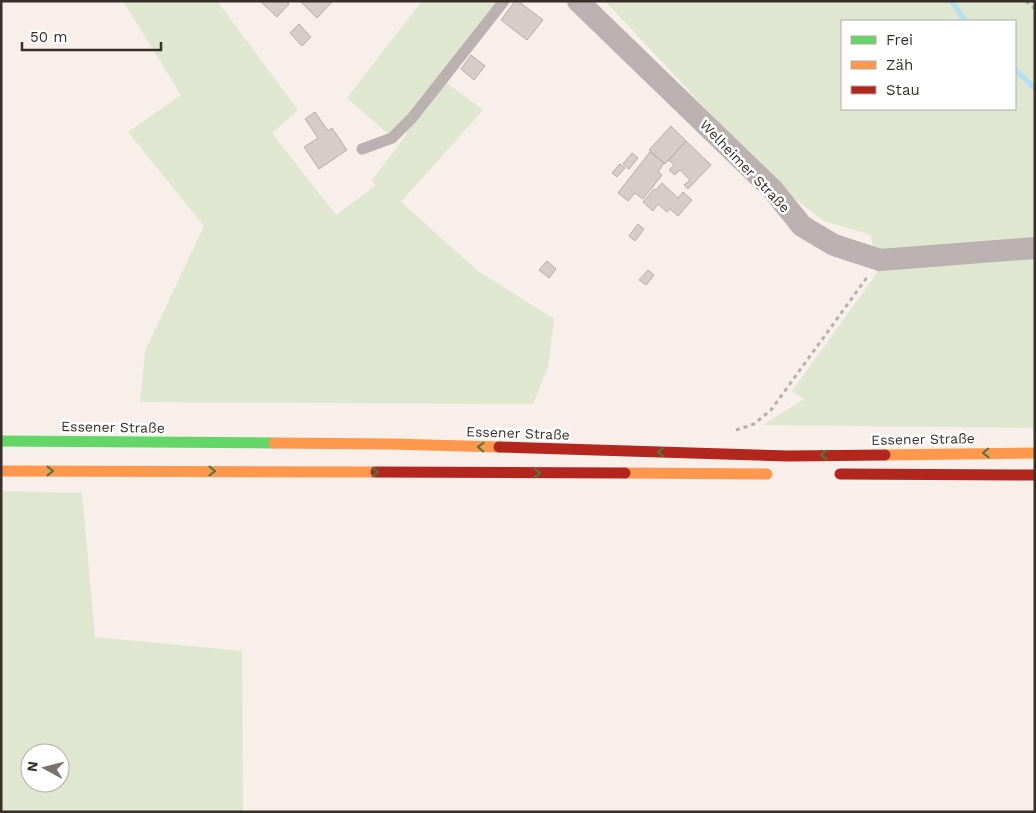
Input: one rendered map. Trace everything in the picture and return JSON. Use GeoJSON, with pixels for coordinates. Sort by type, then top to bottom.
{"type":"FeatureCollection","features":[{"type":"Feature","properties":{"kind":"main road","name":"Essener Straße"},"geometry":{"type":"LineString","coordinates":[[1,441],[392,444],[789,456],[1035,453]]}},
{"type":"Feature","properties":{"kind":"main road"},"geometry":{"type":"LineString","coordinates":[[1,471],[776,474]]}},
{"type":"Feature","properties":{"kind":"main road"},"geometry":{"type":"LineString","coordinates":[[826,474],[1035,475]]}},
{"type":"Feature","properties":{"kind":"street","name":"Welheimer Straße"},"geometry":{"type":"LineString","coordinates":[[578,1],[772,190],[802,226],[834,245],[880,260],[1035,248]]}},
{"type":"Feature","properties":{"kind":"lane"},"geometry":{"type":"LineString","coordinates":[[362,149],[392,138],[412,118],[504,1]]}},
{"type":"Feature","properties":{"kind":"path"},"geometry":{"type":"LineString","coordinates":[[1026,1],[1035,9]]}},
{"type":"Feature","properties":{"kind":"path"},"geometry":{"type":"LineString","coordinates":[[729,433],[754,424],[771,410],[880,260]]}},
{"type":"Feature","properties":{"kind":"green space"},"geometry":{"type":"Polygon","coordinates":[[[123,1],[217,1],[298,110],[272,133],[336,215],[375,186],[372,180],[407,134],[400,126],[388,134],[347,98],[422,1],[510,1],[447,83],[483,110],[401,202],[478,271],[554,319],[548,367],[533,404],[140,402],[145,351],[204,226],[128,132],[181,95],[123,1]]]}},
{"type":"Feature","properties":{"kind":"green space"},"geometry":{"type":"Polygon","coordinates":[[[605,1],[1035,1],[1035,428],[763,425],[804,399],[792,391],[877,273],[871,235],[824,221],[777,185],[605,1]]]}},
{"type":"Feature","properties":{"kind":"green space"},"geometry":{"type":"Polygon","coordinates":[[[1,491],[82,493],[95,637],[242,651],[243,812],[1,812],[1,491]]]}},
{"type":"Feature","properties":{"kind":"building"},"geometry":{"type":"Polygon","coordinates":[[[260,1],[286,1],[289,4],[277,17],[260,1]]]}},
{"type":"Feature","properties":{"kind":"building"},"geometry":{"type":"Polygon","coordinates":[[[300,1],[333,1],[317,18],[300,1]]]}},
{"type":"Feature","properties":{"kind":"building"},"geometry":{"type":"Polygon","coordinates":[[[515,1],[518,1],[543,20],[527,40],[501,20],[515,1]]]}},
{"type":"Feature","properties":{"kind":"building"},"geometry":{"type":"Polygon","coordinates":[[[299,24],[311,37],[302,46],[290,33],[299,24]]]}},
{"type":"Feature","properties":{"kind":"building"},"geometry":{"type":"Polygon","coordinates":[[[471,55],[485,66],[474,80],[461,69],[471,55]]]}},
{"type":"Feature","properties":{"kind":"building"},"geometry":{"type":"Polygon","coordinates":[[[315,112],[328,131],[332,128],[347,150],[319,169],[304,147],[318,138],[305,119],[315,112]]]}},
{"type":"Feature","properties":{"kind":"building"},"geometry":{"type":"Polygon","coordinates":[[[671,126],[686,141],[665,164],[649,150],[671,126]]]}},
{"type":"Feature","properties":{"kind":"building"},"geometry":{"type":"Polygon","coordinates":[[[686,141],[711,165],[688,189],[684,185],[690,180],[680,170],[675,175],[669,170],[674,165],[669,160],[686,141]]]}},
{"type":"Feature","properties":{"kind":"building"},"geometry":{"type":"Polygon","coordinates":[[[650,152],[664,163],[658,172],[662,175],[643,199],[635,193],[628,201],[618,193],[650,152]]]}},
{"type":"Feature","properties":{"kind":"building"},"geometry":{"type":"Polygon","coordinates":[[[632,153],[638,158],[629,169],[623,164],[632,153]]]}},
{"type":"Feature","properties":{"kind":"building"},"geometry":{"type":"Polygon","coordinates":[[[620,164],[625,168],[617,177],[612,173],[620,164]]]}},
{"type":"Feature","properties":{"kind":"building"},"geometry":{"type":"Polygon","coordinates":[[[662,183],[678,198],[683,192],[692,200],[678,216],[670,209],[667,212],[658,204],[653,211],[643,202],[662,183]]]}},
{"type":"Feature","properties":{"kind":"building"},"geometry":{"type":"Polygon","coordinates":[[[638,224],[644,229],[635,241],[629,236],[638,224]]]}},
{"type":"Feature","properties":{"kind":"building"},"geometry":{"type":"Polygon","coordinates":[[[547,261],[556,269],[549,278],[539,270],[547,261]]]}},
{"type":"Feature","properties":{"kind":"building"},"geometry":{"type":"Polygon","coordinates":[[[648,270],[654,275],[646,285],[639,280],[648,270]]]}},
{"type":"Feature","properties":{"kind":"waterway"},"geometry":{"type":"LineString","coordinates":[[952,1],[964,20]]}},
{"type":"Feature","properties":{"kind":"waterway"},"geometry":{"type":"LineString","coordinates":[[1016,71],[1035,88]]}},
{"type":"Feature","properties":{"kind":"traffic: fast"},"geometry":{"type":"LineString","coordinates":[[1,441],[274,443]]}},
{"type":"Feature","properties":{"kind":"traffic: slow"},"geometry":{"type":"LineString","coordinates":[[274,443],[499,447]]}},
{"type":"Feature","properties":{"kind":"traffic: slow"},"geometry":{"type":"LineString","coordinates":[[885,455],[1035,453]]}},
{"type":"Feature","properties":{"kind":"traffic: slow"},"geometry":{"type":"LineString","coordinates":[[1,471],[376,472]]}},
{"type":"Feature","properties":{"kind":"traffic: slow"},"geometry":{"type":"LineString","coordinates":[[625,473],[767,474]]}},
{"type":"Feature","properties":{"kind":"traffic: jam"},"geometry":{"type":"LineString","coordinates":[[499,447],[789,456],[885,455]]}},
{"type":"Feature","properties":{"kind":"traffic: jam"},"geometry":{"type":"LineString","coordinates":[[376,472],[625,473]]}},
{"type":"Feature","properties":{"kind":"traffic: jam"},"geometry":{"type":"LineString","coordinates":[[840,474],[1035,475]]}}]}
